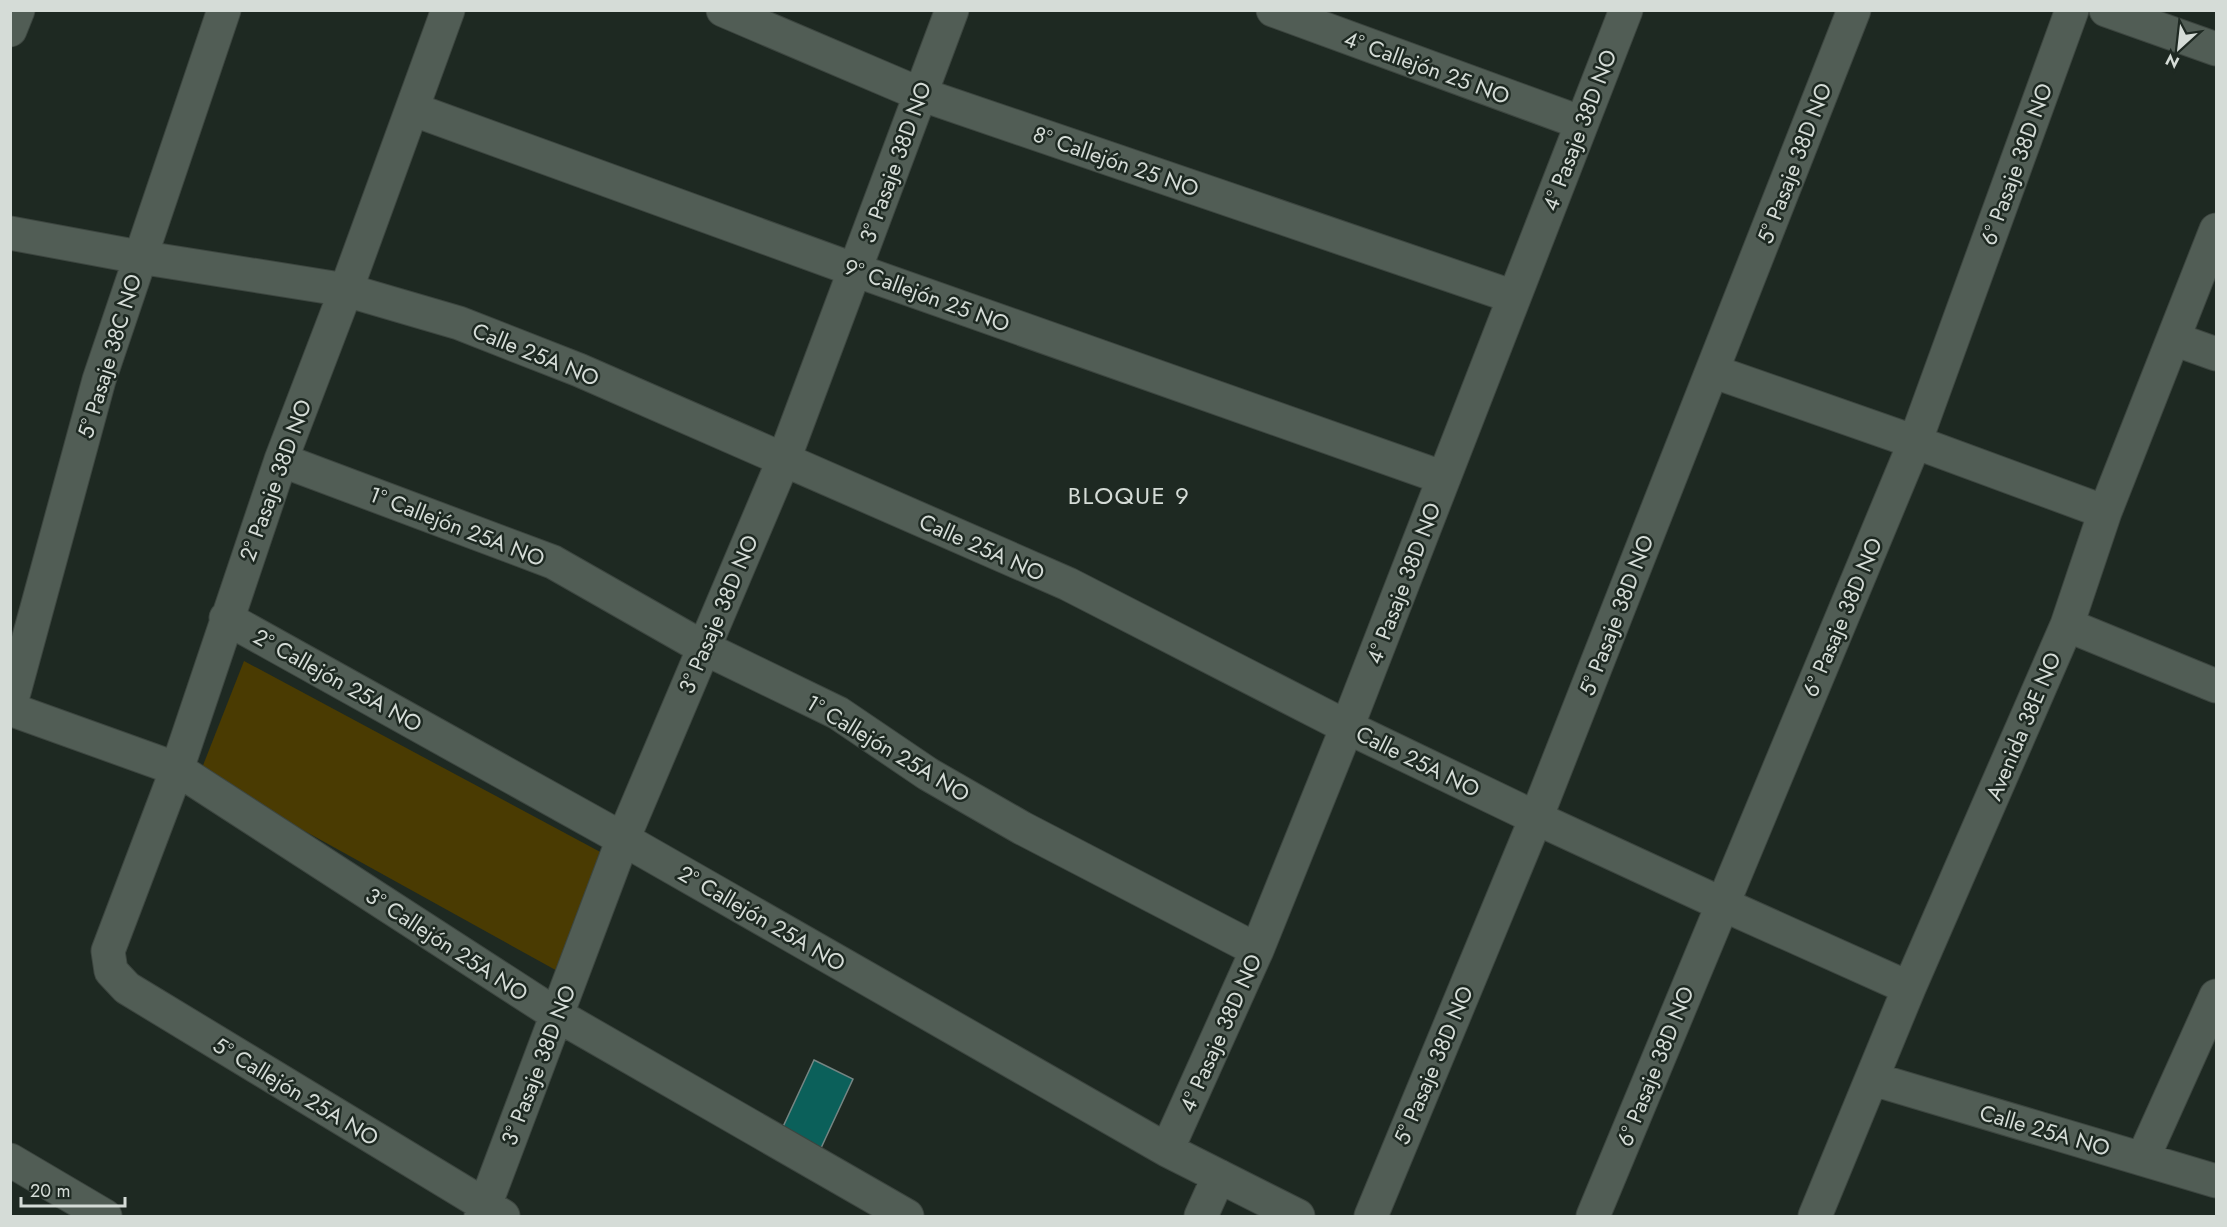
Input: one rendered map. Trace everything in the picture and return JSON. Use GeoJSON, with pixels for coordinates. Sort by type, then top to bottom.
{"type":"FeatureCollection","features":[{"type":"Feature","properties":{"kind":"street"},"geometry":{"type":"LineString","coordinates":[[10,30],[18,10]]}},
{"type":"Feature","properties":{"kind":"street","name":"5° Pasaje 38C NO"},"geometry":{"type":"LineString","coordinates":[[10,708],[99,380],[224,10]]}},
{"type":"Feature","properties":{"kind":"street","name":"2° Pasaje 38D NO"},"geometry":{"type":"LineString","coordinates":[[108,951],[177,769],[281,460],[346,290],[447,10]]}},
{"type":"Feature","properties":{"kind":"street","name":"8° Callejón 25 NO"},"geometry":{"type":"LineString","coordinates":[[723,10],[920,94],[1514,297]]}},
{"type":"Feature","properties":{"kind":"street","name":"3° Pasaje 38D NO"},"geometry":{"type":"LineString","coordinates":[[490,1213],[557,1015],[623,839],[783,459],[952,10]]}},
{"type":"Feature","properties":{"kind":"street","name":"4° Callejón 25 NO"},"geometry":{"type":"LineString","coordinates":[[1273,10],[1582,123]]}},
{"type":"Feature","properties":{"kind":"street","name":"4° Pasaje 38D NO"},"geometry":{"type":"LineString","coordinates":[[1167,1150],[1257,950],[1347,727],[1626,10]]}},
{"type":"Feature","properties":{"kind":"street","name":"5° Pasaje 38D NO"},"geometry":{"type":"LineString","coordinates":[[1371,1216],[1536,818],[1854,10]]}},
{"type":"Feature","properties":{"kind":"street","name":"6° Pasaje 38D NO"},"geometry":{"type":"LineString","coordinates":[[1593,1216],[1915,442],[2072,10]]}},
{"type":"Feature","properties":{"kind":"street"},"geometry":{"type":"LineString","coordinates":[[2106,10],[2217,49]]}},
{"type":"Feature","properties":{"kind":"street","name":"9° Callejón 25 NO"},"geometry":{"type":"LineString","coordinates":[[412,108],[855,270],[1444,478]]}},
{"type":"Feature","properties":{"kind":"street","name":"Avenida 38E NO"},"geometry":{"type":"LineString","coordinates":[[1815,1216],[1909,988],[2067,625],[2105,512],[2217,230]]}},
{"type":"Feature","properties":{"kind":"street","name":"Calle 25A NO"},"geometry":{"type":"LineString","coordinates":[[10,233],[139,257],[346,290],[459,323],[579,370],[1068,584],[1347,727],[1536,818],[1909,988]]}},
{"type":"Feature","properties":{"kind":"street"},"geometry":{"type":"LineString","coordinates":[[2174,339],[2217,354]]}},
{"type":"Feature","properties":{"kind":"street"},"geometry":{"type":"LineString","coordinates":[[1712,371],[2105,512]]}},
{"type":"Feature","properties":{"kind":"street","name":"1° Callejón 25A NO"},"geometry":{"type":"LineString","coordinates":[[281,460],[553,562],[704,648],[838,713],[928,774],[1022,828],[1257,950]]}},
{"type":"Feature","properties":{"kind":"street","name":"2° Callejón 25A NO"},"geometry":{"type":"LineString","coordinates":[[226,618],[623,839],[1167,1150],[1298,1216]]}},
{"type":"Feature","properties":{"kind":"street"},"geometry":{"type":"LineString","coordinates":[[2067,625],[2217,686]]}},
{"type":"Feature","properties":{"kind":"street","name":"3° Callejón 25A NO"},"geometry":{"type":"LineString","coordinates":[[10,708],[177,769],[557,1015],[907,1216]]}},
{"type":"Feature","properties":{"kind":"street","name":"5° Callejón 25A NO"},"geometry":{"type":"LineString","coordinates":[[108,951],[111,971],[127,988],[490,1213]]}},
{"type":"Feature","properties":{"kind":"street"},"geometry":{"type":"LineString","coordinates":[[2143,1158],[2217,996]]}},
{"type":"Feature","properties":{"kind":"street","name":"Calle 25A NO"},"geometry":{"type":"LineString","coordinates":[[1873,1079],[2217,1181]]}},
{"type":"Feature","properties":{"kind":"street"},"geometry":{"type":"LineString","coordinates":[[10,1160],[105,1216]]}},
{"type":"Feature","properties":{"kind":"street"},"geometry":{"type":"LineString","coordinates":[[1202,1216],[1219,1176]]}},
{"type":"Feature","properties":{"kind":"shaded area"},"geometry":{"type":"Polygon","coordinates":[[[244,661],[604,854],[561,973],[200,773],[244,661]]]}},
{"type":"Feature","properties":{"kind":"building"},"geometry":{"type":"Polygon","coordinates":[[[814,1060],[853,1079],[821,1148],[782,1129],[814,1060]]]}},
{"type":"Feature","properties":{"kind":"district","name":"BLOQUE 9"},"geometry":{"type":"Point","coordinates":[1129,496]}}]}
